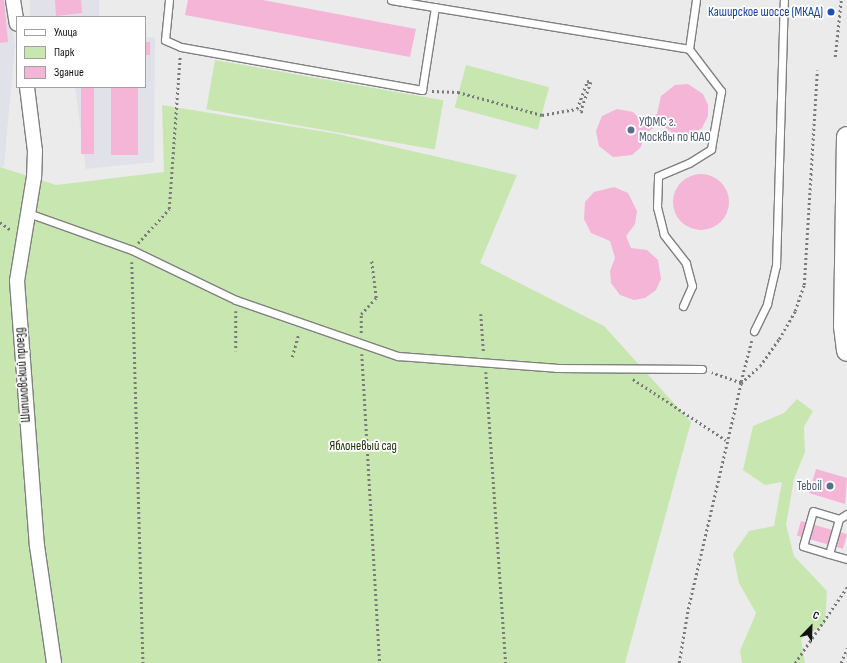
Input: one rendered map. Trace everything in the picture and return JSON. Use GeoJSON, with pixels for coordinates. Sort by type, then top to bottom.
{"type":"FeatureCollection","features":[{"type":"Feature","properties":{"kind":"main road"},"geometry":{"type":"LineString","coordinates":[[847,138],[844,318],[847,351]]}},
{"type":"Feature","properties":{"kind":"street"},"geometry":{"type":"LineString","coordinates":[[13,0],[16,17]]}},
{"type":"Feature","properties":{"kind":"street","name":"Шипиловский проезд"},"geometry":{"type":"LineString","coordinates":[[27,88],[35,151],[28,213],[17,281],[37,546],[54,663]]}},
{"type":"Feature","properties":{"kind":"lane"},"geometry":{"type":"LineString","coordinates":[[169,0],[165,40],[181,48],[422,90],[435,7]]}},
{"type":"Feature","properties":{"kind":"lane"},"geometry":{"type":"LineString","coordinates":[[391,0],[689,49],[721,91],[711,148],[689,164],[658,176],[657,207],[664,235],[686,263],[692,286],[683,306]]}},
{"type":"Feature","properties":{"kind":"lane"},"geometry":{"type":"LineString","coordinates":[[689,49],[696,0]]}},
{"type":"Feature","properties":{"kind":"lane"},"geometry":{"type":"LineString","coordinates":[[754,331],[768,304],[776,266],[784,0]]}},
{"type":"Feature","properties":{"kind":"lane"},"geometry":{"type":"LineString","coordinates":[[28,213],[132,250],[236,300],[398,356],[619,370],[702,369]]}},
{"type":"Feature","properties":{"kind":"lane"},"geometry":{"type":"LineString","coordinates":[[840,519],[813,511],[803,546],[847,559]]}},
{"type":"Feature","properties":{"kind":"lane"},"geometry":{"type":"LineString","coordinates":[[829,554],[840,519],[847,514]]}},
{"type":"Feature","properties":{"kind":"path"},"geometry":{"type":"LineString","coordinates":[[835,57],[841,0]]}},
{"type":"Feature","properties":{"kind":"path"},"geometry":{"type":"LineString","coordinates":[[143,663],[132,250],[169,209],[181,48]]}},
{"type":"Feature","properties":{"kind":"path"},"geometry":{"type":"LineString","coordinates":[[741,383],[760,366],[779,339],[795,311],[804,285],[817,70]]}},
{"type":"Feature","properties":{"kind":"path"},"geometry":{"type":"LineString","coordinates":[[422,90],[458,92],[542,115],[577,109],[587,81],[591,82],[581,111],[585,113]]}},
{"type":"Feature","properties":{"kind":"path"},"geometry":{"type":"LineString","coordinates":[[0,222],[15,235]]}},
{"type":"Feature","properties":{"kind":"path"},"geometry":{"type":"LineString","coordinates":[[371,260],[376,298],[361,314],[361,344],[380,663]]}},
{"type":"Feature","properties":{"kind":"path"},"geometry":{"type":"LineString","coordinates":[[236,300],[236,351]]}},
{"type":"Feature","properties":{"kind":"path"},"geometry":{"type":"LineString","coordinates":[[481,314],[506,663]]}},
{"type":"Feature","properties":{"kind":"path"},"geometry":{"type":"LineString","coordinates":[[292,357],[302,324]]}},
{"type":"Feature","properties":{"kind":"path"},"geometry":{"type":"LineString","coordinates":[[679,663],[688,609],[726,440],[754,331]]}},
{"type":"Feature","properties":{"kind":"path"},"geometry":{"type":"LineString","coordinates":[[702,369],[741,383]]}},
{"type":"Feature","properties":{"kind":"path"},"geometry":{"type":"LineString","coordinates":[[619,370],[726,440]]}},
{"type":"Feature","properties":{"kind":"path"},"geometry":{"type":"LineString","coordinates":[[795,663],[846,589]]}},
{"type":"Feature","properties":{"kind":"path"},"geometry":{"type":"LineString","coordinates":[[841,663],[847,648]]}},
{"type":"Feature","properties":{"kind":"shaded area"},"geometry":{"type":"Polygon","coordinates":[[[0,0],[8,0],[15,46],[4,166],[0,167],[0,0]]]}},
{"type":"Feature","properties":{"kind":"shaded area"},"geometry":{"type":"Polygon","coordinates":[[[30,0],[99,0],[99,16],[30,16],[30,0]]]}},
{"type":"Feature","properties":{"kind":"shaded area"},"geometry":{"type":"Polygon","coordinates":[[[146,37],[155,38],[154,162],[86,169],[75,88],[146,88],[146,37]]]}},
{"type":"Feature","properties":{"kind":"green space"},"geometry":{"type":"Polygon","coordinates":[[[215,60],[443,100],[435,150],[206,109],[215,60]]]}},
{"type":"Feature","properties":{"kind":"green space"},"geometry":{"type":"Polygon","coordinates":[[[466,65],[549,87],[538,130],[455,108],[466,65]]]}},
{"type":"Feature","properties":{"kind":"green space","name":"Яблоневый сад"},"geometry":{"type":"Polygon","coordinates":[[[162,105],[338,134],[517,175],[480,263],[604,326],[691,422],[625,663],[0,663],[0,167],[56,185],[164,172],[162,105]]]}},
{"type":"Feature","properties":{"kind":"green space"},"geometry":{"type":"Polygon","coordinates":[[[797,399],[813,411],[804,427],[805,452],[794,479],[786,525],[794,556],[827,591],[825,624],[801,639],[805,663],[742,663],[740,651],[756,613],[739,583],[733,554],[749,531],[774,526],[782,482],[765,485],[743,470],[753,426],[784,413],[797,399]]]}},
{"type":"Feature","properties":{"kind":"building"},"geometry":{"type":"Polygon","coordinates":[[[0,0],[4,0],[8,42],[0,43],[0,0]]]}},
{"type":"Feature","properties":{"kind":"building"},"geometry":{"type":"Polygon","coordinates":[[[55,0],[81,0],[82,13],[56,16],[55,0]]]}},
{"type":"Feature","properties":{"kind":"building"},"geometry":{"type":"Polygon","coordinates":[[[188,0],[263,0],[416,29],[410,57],[185,15],[188,0]]]}},
{"type":"Feature","properties":{"kind":"building"},"geometry":{"type":"Polygon","coordinates":[[[146,42],[150,42],[150,55],[146,55],[146,42]]]}},
{"type":"Feature","properties":{"kind":"building"},"geometry":{"type":"Polygon","coordinates":[[[688,84],[703,94],[708,105],[708,116],[702,128],[691,135],[674,134],[661,124],[645,133],[641,147],[632,155],[613,157],[599,146],[596,131],[602,116],[617,109],[633,112],[642,121],[657,114],[661,96],[675,85],[688,84]]]}},
{"type":"Feature","properties":{"kind":"building"},"geometry":{"type":"Polygon","coordinates":[[[81,88],[94,88],[94,154],[81,154],[81,88]]]}},
{"type":"Feature","properties":{"kind":"building"},"geometry":{"type":"Polygon","coordinates":[[[111,88],[138,88],[138,155],[111,155],[111,88]]]}},
{"type":"Feature","properties":{"kind":"building"},"geometry":{"type":"Polygon","coordinates":[[[695,174],[707,174],[717,178],[725,186],[729,196],[729,208],[725,218],[717,226],[707,230],[695,230],[685,226],[677,218],[673,208],[673,196],[677,186],[685,178],[695,174]]]}},
{"type":"Feature","properties":{"kind":"building"},"geometry":{"type":"Polygon","coordinates":[[[614,187],[628,193],[637,211],[635,224],[626,236],[631,248],[647,250],[658,260],[661,279],[656,290],[645,298],[634,300],[620,295],[611,283],[610,271],[615,258],[610,241],[591,233],[584,219],[585,202],[594,192],[614,187]]]}},
{"type":"Feature","properties":{"kind":"building"},"geometry":{"type":"Polygon","coordinates":[[[816,469],[847,478],[845,504],[809,493],[816,469]]]}},
{"type":"Feature","properties":{"kind":"building"},"geometry":{"type":"Polygon","coordinates":[[[801,521],[847,534],[843,549],[797,535],[801,521]]]}},
{"type":"Feature","properties":{"kind":"place","name":"Каширское шоссе (МКАД)"},"geometry":{"type":"Point","coordinates":[831,12]}},
{"type":"Feature","properties":{"kind":"place","name":"УФМС г. Москвы по ЮАО"},"geometry":{"type":"Point","coordinates":[631,130]}},
{"type":"Feature","properties":{"kind":"place","name":"Teboil"},"geometry":{"type":"Point","coordinates":[830,486]}}]}
